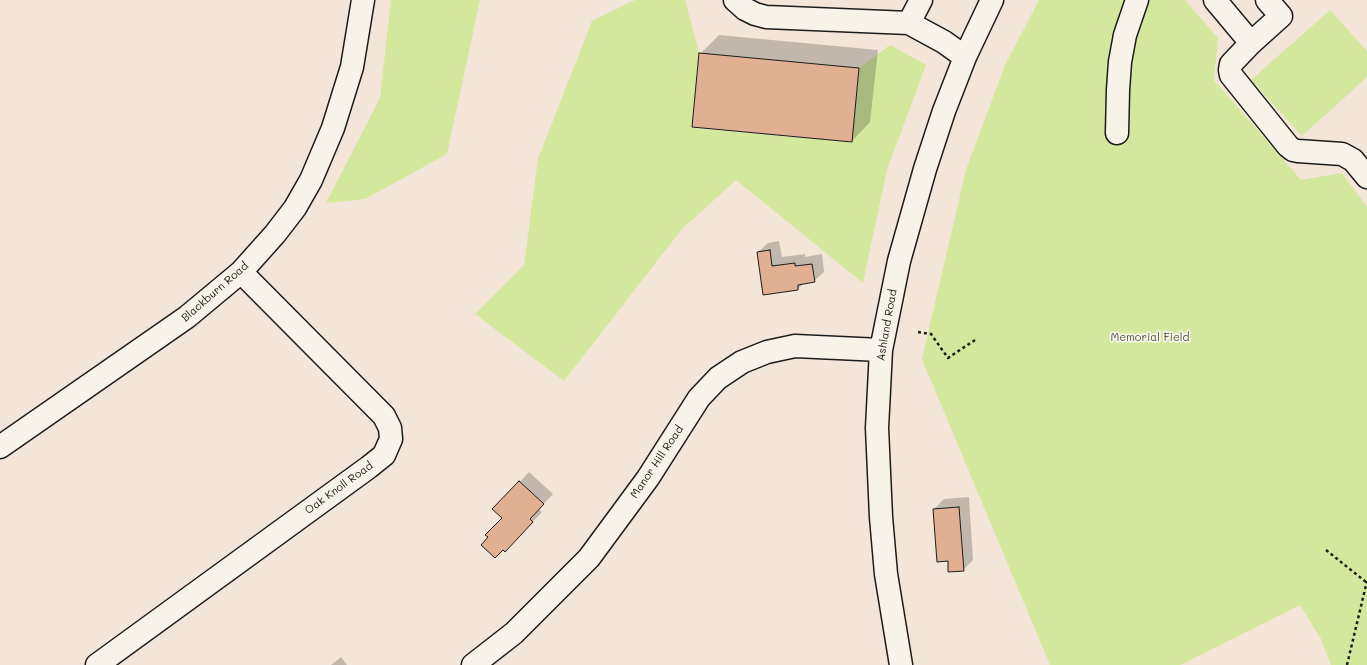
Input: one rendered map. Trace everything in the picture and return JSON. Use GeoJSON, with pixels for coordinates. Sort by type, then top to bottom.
{"type":"FeatureCollection","features":[{"type":"Feature","properties":{"kind":"street","name":"Blackburn Road"},"geometry":{"type":"LineString","coordinates":[[0,447],[187,317],[241,272],[276,234],[311,180],[333,128],[352,67],[363,0]]}},
{"type":"Feature","properties":{"kind":"street"},"geometry":{"type":"LineString","coordinates":[[735,0],[745,9],[756,14],[766,16],[909,23],[944,42],[965,57]]}},
{"type":"Feature","properties":{"kind":"street"},"geometry":{"type":"LineString","coordinates":[[909,23],[921,0]]}},
{"type":"Feature","properties":{"kind":"street","name":"Ashland Road"},"geometry":{"type":"LineString","coordinates":[[901,665],[886,574],[881,517],[877,428],[881,350],[899,261],[922,176],[944,110],[965,57],[992,0]]}},
{"type":"Feature","properties":{"kind":"street"},"geometry":{"type":"LineString","coordinates":[[1117,133],[1120,62],[1125,35],[1137,0]]}},
{"type":"Feature","properties":{"kind":"street"},"geometry":{"type":"LineString","coordinates":[[1215,0],[1251,43]]}},
{"type":"Feature","properties":{"kind":"street"},"geometry":{"type":"LineString","coordinates":[[1266,0],[1281,16],[1251,43],[1231,64],[1231,75],[1288,146],[1298,152],[1342,154],[1353,160],[1367,177]]}},
{"type":"Feature","properties":{"kind":"street","name":"Oak Knoll Road"},"geometry":{"type":"LineString","coordinates":[[97,665],[369,467],[384,455],[391,439],[390,428],[384,416],[241,272]]}},
{"type":"Feature","properties":{"kind":"street","name":"Manor Hill Road"},"geometry":{"type":"LineString","coordinates":[[473,665],[514,633],[589,558],[648,478],[699,398],[718,378],[742,362],[767,352],[795,346],[881,350]]}},
{"type":"Feature","properties":{"kind":"path"},"geometry":{"type":"LineString","coordinates":[[918,332],[931,334],[948,358],[975,340]]}},
{"type":"Feature","properties":{"kind":"path"},"geometry":{"type":"LineString","coordinates":[[1326,550],[1367,581],[1347,665]]}},
{"type":"Feature","properties":{"kind":"green space"},"geometry":{"type":"Polygon","coordinates":[[[391,0],[480,0],[447,154],[365,199],[326,203],[380,98],[391,0]]]}},
{"type":"Feature","properties":{"kind":"green space"},"geometry":{"type":"Polygon","coordinates":[[[635,0],[685,0],[699,53],[692,128],[852,142],[859,68],[890,45],[926,65],[887,170],[863,283],[736,180],[682,229],[564,381],[475,314],[524,265],[538,159],[592,21],[635,0]]]}},
{"type":"Feature","properties":{"kind":"green space","name":"Memorial Field"},"geometry":{"type":"Polygon","coordinates":[[[1039,0],[1185,0],[1218,38],[1214,80],[1301,180],[1342,173],[1367,207],[1367,665],[1331,665],[1321,639],[1300,605],[1180,665],[1050,665],[922,359],[966,170],[1005,65],[1039,0]]]}},
{"type":"Feature","properties":{"kind":"green space"},"geometry":{"type":"Polygon","coordinates":[[[1330,10],[1367,51],[1367,77],[1302,136],[1251,80],[1330,10]]]}},
{"type":"Feature","properties":{"kind":"building"},"geometry":{"type":"Polygon","coordinates":[[[699,53],[859,68],[852,142],[692,127],[699,53]]]}},
{"type":"Feature","properties":{"kind":"building"},"geometry":{"type":"Polygon","coordinates":[[[770,250],[772,266],[795,263],[795,266],[812,264],[815,282],[798,285],[798,290],[763,295],[757,252],[770,250]]]}},
{"type":"Feature","properties":{"kind":"building"},"geometry":{"type":"Polygon","coordinates":[[[519,481],[544,504],[530,519],[533,522],[505,552],[503,550],[495,558],[481,545],[488,537],[485,535],[502,518],[492,509],[519,481]]]}},
{"type":"Feature","properties":{"kind":"building"},"geometry":{"type":"Polygon","coordinates":[[[959,507],[964,571],[948,572],[948,561],[937,562],[933,509],[959,507]]]}}]}
